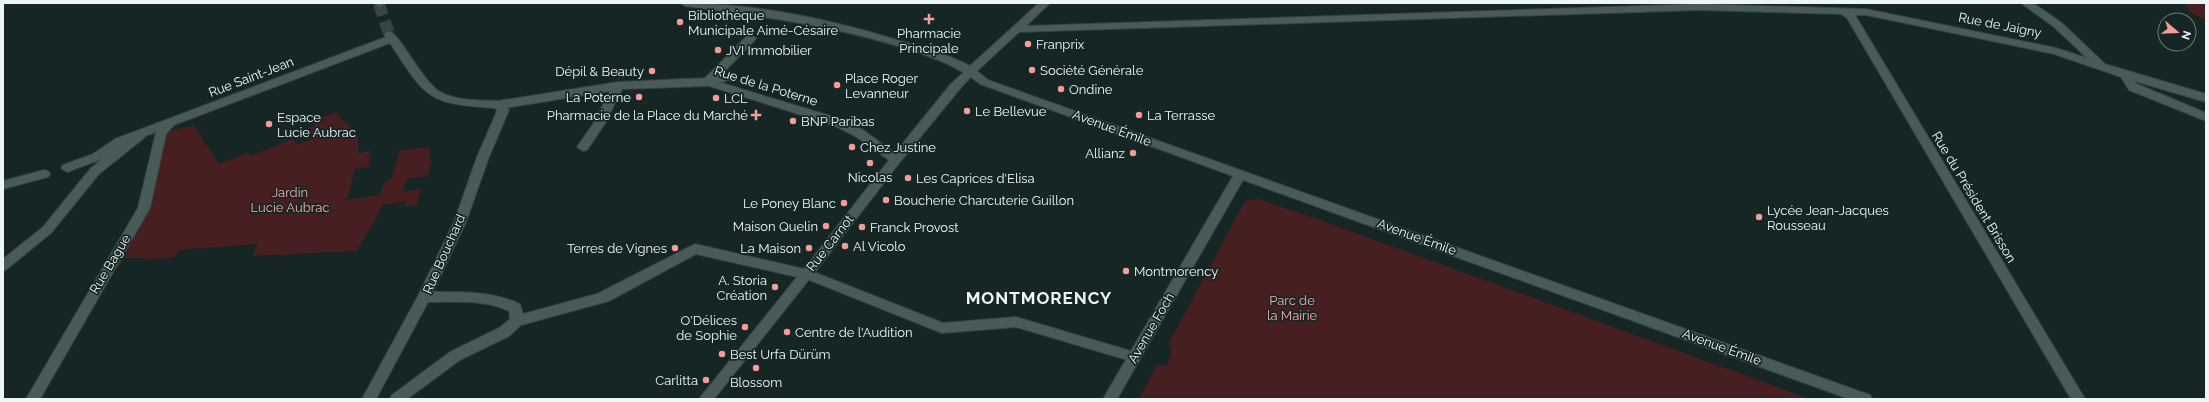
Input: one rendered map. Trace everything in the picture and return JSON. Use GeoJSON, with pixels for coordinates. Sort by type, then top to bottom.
{"type":"FeatureCollection","features":[{"type":"Feature","properties":{"kind":"street","name":"Avenue Émile"},"geometry":{"type":"LineString","coordinates":[[685,3],[721,5],[762,20],[802,20],[878,35],[959,63],[984,82],[1865,399]]}},
{"type":"Feature","properties":{"kind":"street","name":"Rue Carnot"},"geometry":{"type":"LineString","coordinates":[[706,399],[954,88],[1045,3]]}},
{"type":"Feature","properties":{"kind":"street"},"geometry":{"type":"LineString","coordinates":[[1828,3],[1843,11]]}},
{"type":"Feature","properties":{"kind":"street"},"geometry":{"type":"LineString","coordinates":[[2026,3],[2058,25],[2102,66]]}},
{"type":"Feature","properties":{"kind":"street","name":"Rue de Jaigny"},"geometry":{"type":"LineString","coordinates":[[1016,29],[1057,29],[1700,6],[1843,11],[1876,13],[2056,51],[2126,75],[2206,98]]}},
{"type":"Feature","properties":{"kind":"street","name":"Rue du Président Brisson"},"geometry":{"type":"LineString","coordinates":[[1843,11],[1851,16],[2078,399]]}},
{"type":"Feature","properties":{"kind":"street","name":"Rue de la Poterne"},"geometry":{"type":"LineString","coordinates":[[391,36],[421,80],[435,94],[462,102],[498,105],[618,86],[707,82],[837,122],[859,133],[896,159]]}},
{"type":"Feature","properties":{"kind":"street","name":"Rue Saint-Jean"},"geometry":{"type":"LineString","coordinates":[[67,168],[97,157],[119,142],[391,36]]}},
{"type":"Feature","properties":{"kind":"street"},"geometry":{"type":"LineString","coordinates":[[707,82],[751,38]]}},
{"type":"Feature","properties":{"kind":"street"},"geometry":{"type":"LineString","coordinates":[[2126,75],[2126,78],[2133,87],[2206,118]]}},
{"type":"Feature","properties":{"kind":"street"},"geometry":{"type":"LineString","coordinates":[[707,82],[730,77]]}},
{"type":"Feature","properties":{"kind":"street"},"geometry":{"type":"LineString","coordinates":[[583,147],[598,125],[618,86]]}},
{"type":"Feature","properties":{"kind":"street","name":"Rue Bouchard"},"geometry":{"type":"LineString","coordinates":[[368,399],[424,297],[460,222],[483,156],[503,110],[498,105]]}},
{"type":"Feature","properties":{"kind":"street","name":"Rue Bague"},"geometry":{"type":"LineString","coordinates":[[33,399],[144,208],[161,133],[170,123]]}},
{"type":"Feature","properties":{"kind":"street"},"geometry":{"type":"LineString","coordinates":[[3,266],[47,230],[95,171],[140,135]]}},
{"type":"Feature","properties":{"kind":"street"},"geometry":{"type":"LineString","coordinates":[[3,184],[44,174]]}},
{"type":"Feature","properties":{"kind":"street","name":"Avenue Foch"},"geometry":{"type":"LineString","coordinates":[[1110,399],[1240,174]]}},
{"type":"Feature","properties":{"kind":"street"},"geometry":{"type":"LineString","coordinates":[[397,399],[455,356],[504,332],[517,321],[604,297],[696,249],[806,274],[942,328],[1016,322],[1134,357]]}},
{"type":"Feature","properties":{"kind":"street"},"geometry":{"type":"LineString","coordinates":[[424,297],[468,298],[508,304],[515,308],[517,321]]}},
{"type":"Feature","properties":{"kind":"green space"},"geometry":{"type":"Polygon","coordinates":[[[2185,3],[2206,3],[2206,20],[2197,16],[2197,12],[2189,12],[2185,3]]]}},
{"type":"Feature","properties":{"kind":"green space","name":"Jardin Lucie Aubrac"},"geometry":{"type":"Polygon","coordinates":[[[336,112],[358,136],[358,153],[370,151],[369,167],[355,169],[347,200],[380,195],[384,183],[392,178],[399,151],[429,147],[431,163],[428,176],[409,178],[404,185],[403,192],[421,189],[417,205],[405,207],[406,201],[382,205],[375,220],[356,251],[253,256],[257,244],[179,250],[175,257],[144,260],[145,258],[124,258],[118,268],[106,270],[144,208],[161,133],[194,125],[219,164],[249,153],[251,156],[293,139],[297,145],[314,138],[309,128],[315,125],[313,122],[336,112]]]}},
{"type":"Feature","properties":{"kind":"green space","name":"Parc de la Mairie"},"geometry":{"type":"Polygon","coordinates":[[[1259,199],[1810,399],[1139,399],[1157,365],[1167,365],[1172,352],[1169,343],[1245,201],[1259,199]]]}},
{"type":"Feature","properties":{"kind":"tunnel"},"geometry":{"type":"LineString","coordinates":[[379,4],[389,34]]}},
{"type":"Feature","properties":{"kind":"place","name":"Pharmacie Principale"},"geometry":{"type":"Point","coordinates":[929,19]}},
{"type":"Feature","properties":{"kind":"place","name":"Bibliothèque Municipale Aimé-Césaire"},"geometry":{"type":"Point","coordinates":[680,22]}},
{"type":"Feature","properties":{"kind":"place","name":"Franprix"},"geometry":{"type":"Point","coordinates":[1028,44]}},
{"type":"Feature","properties":{"kind":"place","name":"JVI Immobilier"},"geometry":{"type":"Point","coordinates":[718,50]}},
{"type":"Feature","properties":{"kind":"place","name":"Société Générale"},"geometry":{"type":"Point","coordinates":[1032,70]}},
{"type":"Feature","properties":{"kind":"place","name":"Dépil & Beauty"},"geometry":{"type":"Point","coordinates":[652,71]}},
{"type":"Feature","properties":{"kind":"place","name":"Place Roger Levanneur"},"geometry":{"type":"Point","coordinates":[837,85]}},
{"type":"Feature","properties":{"kind":"place","name":"Ondine"},"geometry":{"type":"Point","coordinates":[1061,89]}},
{"type":"Feature","properties":{"kind":"place","name":"La Poterne"},"geometry":{"type":"Point","coordinates":[639,97]}},
{"type":"Feature","properties":{"kind":"place","name":"LCL"},"geometry":{"type":"Point","coordinates":[716,98]}},
{"type":"Feature","properties":{"kind":"place","name":"Le Bellevue"},"geometry":{"type":"Point","coordinates":[967,111]}},
{"type":"Feature","properties":{"kind":"place","name":"Pharmacie de la Place du Marché"},"geometry":{"type":"Point","coordinates":[756,115]}},
{"type":"Feature","properties":{"kind":"place","name":"La Terrasse"},"geometry":{"type":"Point","coordinates":[1139,115]}},
{"type":"Feature","properties":{"kind":"place","name":"BNP Paribas"},"geometry":{"type":"Point","coordinates":[793,121]}},
{"type":"Feature","properties":{"kind":"place","name":"Espace Lucie Aubrac"},"geometry":{"type":"Point","coordinates":[269,124]}},
{"type":"Feature","properties":{"kind":"place","name":"Chez Justine"},"geometry":{"type":"Point","coordinates":[852,147]}},
{"type":"Feature","properties":{"kind":"place","name":"Allianz"},"geometry":{"type":"Point","coordinates":[1133,153]}},
{"type":"Feature","properties":{"kind":"place","name":"Nicolas"},"geometry":{"type":"Point","coordinates":[870,163]}},
{"type":"Feature","properties":{"kind":"place","name":"Les Caprices d'Elisa"},"geometry":{"type":"Point","coordinates":[908,178]}},
{"type":"Feature","properties":{"kind":"place","name":"Boucherie Charcuterie Guillon"},"geometry":{"type":"Point","coordinates":[886,200]}},
{"type":"Feature","properties":{"kind":"place","name":"Le Poney Blanc"},"geometry":{"type":"Point","coordinates":[844,203]}},
{"type":"Feature","properties":{"kind":"place","name":"Lycée Jean-Jacques Rousseau"},"geometry":{"type":"Point","coordinates":[1759,217]}},
{"type":"Feature","properties":{"kind":"place","name":"Maison Quelin"},"geometry":{"type":"Point","coordinates":[826,226]}},
{"type":"Feature","properties":{"kind":"place","name":"Franck Provost"},"geometry":{"type":"Point","coordinates":[862,227]}},
{"type":"Feature","properties":{"kind":"place","name":"Al Vicolo"},"geometry":{"type":"Point","coordinates":[845,246]}},
{"type":"Feature","properties":{"kind":"place","name":"Terres de Vignes"},"geometry":{"type":"Point","coordinates":[675,248]}},
{"type":"Feature","properties":{"kind":"place","name":"La Maison"},"geometry":{"type":"Point","coordinates":[809,248]}},
{"type":"Feature","properties":{"kind":"place","name":"Montmorency"},"geometry":{"type":"Point","coordinates":[1126,271]}},
{"type":"Feature","properties":{"kind":"place","name":"A. Storia Création"},"geometry":{"type":"Point","coordinates":[775,287]}},
{"type":"Feature","properties":{"kind":"place","name":"O'Délices de Sophie"},"geometry":{"type":"Point","coordinates":[745,327]}},
{"type":"Feature","properties":{"kind":"place","name":"Centre de l'Audition"},"geometry":{"type":"Point","coordinates":[787,332]}},
{"type":"Feature","properties":{"kind":"place","name":"Best Urfa Dürüm"},"geometry":{"type":"Point","coordinates":[722,354]}},
{"type":"Feature","properties":{"kind":"place","name":"Blossom"},"geometry":{"type":"Point","coordinates":[756,368]}},
{"type":"Feature","properties":{"kind":"place","name":"Carlitta"},"geometry":{"type":"Point","coordinates":[706,380]}},
{"type":"Feature","properties":{"kind":"district","name":"MONTMORENCY"},"geometry":{"type":"Point","coordinates":[1039,298]}}]}
